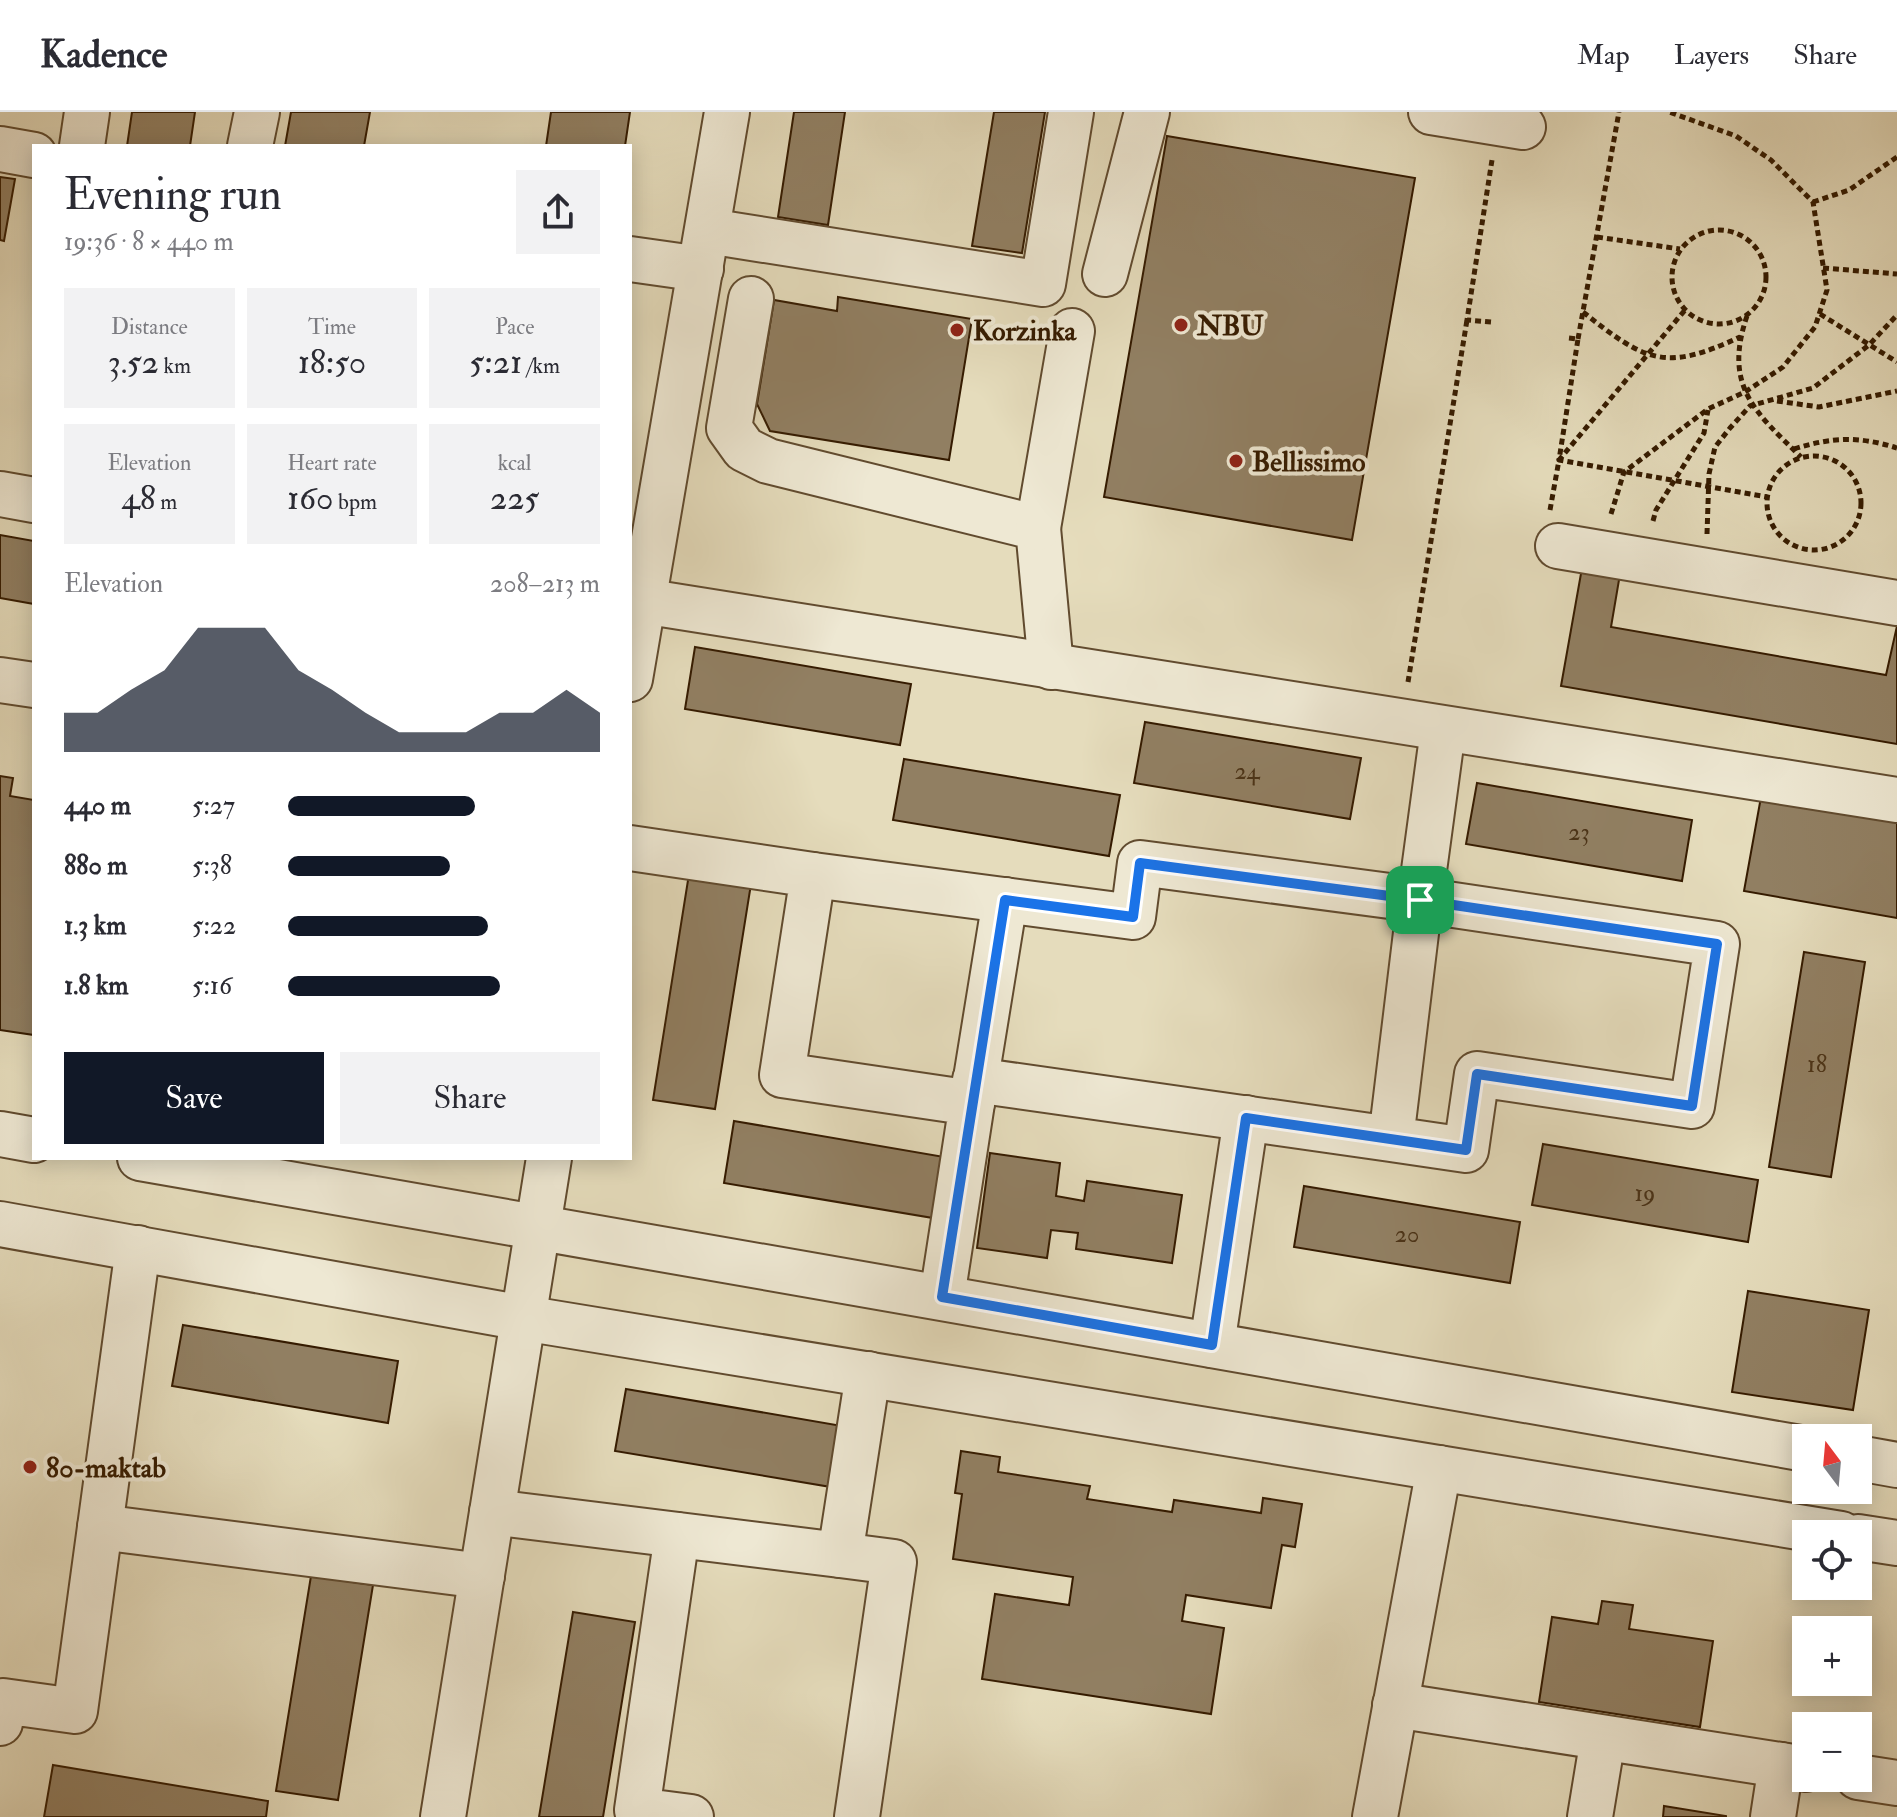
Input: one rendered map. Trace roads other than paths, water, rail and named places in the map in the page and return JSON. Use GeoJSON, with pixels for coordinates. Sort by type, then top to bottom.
{"type":"FeatureCollection","features":[{"type":"Feature","properties":{"kind":"street"},"geometry":{"type":"LineString","coordinates":[[82,144],[87,112]]}},
{"type":"Feature","properties":{"kind":"street"},"geometry":{"type":"LineString","coordinates":[[250,144],[257,112]]}},
{"type":"Feature","properties":{"kind":"street"},"geometry":{"type":"LineString","coordinates":[[632,653],[636,600],[705,250],[727,112]]}},
{"type":"Feature","properties":{"kind":"street"},"geometry":{"type":"LineString","coordinates":[[632,259],[705,250],[1043,284],[1071,112]]}},
{"type":"Feature","properties":{"kind":"street"},"geometry":{"type":"LineString","coordinates":[[1105,274],[1147,112]]}},
{"type":"Feature","properties":{"kind":"street"},"geometry":{"type":"LineString","coordinates":[[1431,112],[1510,125]]}},
{"type":"Feature","properties":{"kind":"street"},"geometry":{"type":"LineString","coordinates":[[0,149],[32,155]]}},
{"type":"Feature","properties":{"kind":"street"},"geometry":{"type":"LineString","coordinates":[[751,299],[729,428],[744,449],[768,461],[1038,528]]}},
{"type":"Feature","properties":{"kind":"street"},"geometry":{"type":"LineString","coordinates":[[1051,667],[1038,528],[1072,331]]}},
{"type":"Feature","properties":{"kind":"street"},"geometry":{"type":"LineString","coordinates":[[1579,550],[1897,603]]}},
{"type":"Feature","properties":{"kind":"street"},"geometry":{"type":"LineString","coordinates":[[636,600],[1897,800]]}},
{"type":"Feature","properties":{"kind":"street"},"geometry":{"type":"LineString","coordinates":[[0,680],[32,685]]}},
{"type":"Feature","properties":{"kind":"street"},"geometry":{"type":"LineString","coordinates":[[1391,1139],[1420,900],[1422,727]]}},
{"type":"Feature","properties":{"kind":"street"},"geometry":{"type":"LineString","coordinates":[[632,848],[1133,917],[1140,863],[1717,944],[1692,1106],[1477,1074],[1466,1150],[1246,1118],[782,1075],[813,875]]}},
{"type":"Feature","properties":{"kind":"street"},"geometry":{"type":"LineString","coordinates":[[942,1297],[1005,900]]}},
{"type":"Feature","properties":{"kind":"street"},"geometry":{"type":"LineString","coordinates":[[1212,1345],[1246,1118]]}},
{"type":"Feature","properties":{"kind":"street"},"geometry":{"type":"LineString","coordinates":[[0,1134],[32,1140]]}},
{"type":"Feature","properties":{"kind":"street"},"geometry":{"type":"LineString","coordinates":[[152,1160],[1792,1447]]}},
{"type":"Feature","properties":{"kind":"street"},"geometry":{"type":"LineString","coordinates":[[443,1817],[549,1160]]}},
{"type":"Feature","properties":{"kind":"street"},"geometry":{"type":"LineString","coordinates":[[0,1224],[523,1318],[1792,1526]]}},
{"type":"Feature","properties":{"kind":"street"},"geometry":{"type":"LineString","coordinates":[[0,1723],[3,1701],[75,1711],[138,1248]]}},
{"type":"Feature","properties":{"kind":"street"},"geometry":{"type":"LineString","coordinates":[[840,1555],[868,1374]]}},
{"type":"Feature","properties":{"kind":"street"},"geometry":{"type":"LineString","coordinates":[[1872,1461],[1897,1465]]}},
{"type":"Feature","properties":{"kind":"street"},"geometry":{"type":"LineString","coordinates":[[1375,1817],[1439,1468]]}},
{"type":"Feature","properties":{"kind":"street"},"geometry":{"type":"LineString","coordinates":[[492,1512],[894,1562],[857,1817]]}},
{"type":"Feature","properties":{"kind":"street"},"geometry":{"type":"LineString","coordinates":[[100,1527],[482,1576]]}},
{"type":"Feature","properties":{"kind":"street"},"geometry":{"type":"LineString","coordinates":[[677,1535],[637,1810],[691,1817]]}},
{"type":"Feature","properties":{"kind":"street"},"geometry":{"type":"LineString","coordinates":[[1872,1539],[1897,1543]]}},
{"type":"Feature","properties":{"kind":"street"},"geometry":{"type":"LineString","coordinates":[[1395,1705],[1792,1767]]}},
{"type":"Feature","properties":{"kind":"street"},"geometry":{"type":"LineString","coordinates":[[1590,1817],[1603,1738]]}},
{"type":"Feature","properties":{"kind":"street"},"geometry":{"type":"LineString","coordinates":[[1773,1817],[1792,1770]]}},
{"type":"Feature","properties":{"kind":"street"},"geometry":{"type":"LineString","coordinates":[[1872,1779],[1897,1783]]}},
{"type":"Feature","properties":{"kind":"place","name":"NBU"},"geometry":{"type":"Point","coordinates":[1181,325]}},
{"type":"Feature","properties":{"kind":"place","name":"Korzinka"},"geometry":{"type":"Point","coordinates":[957,330]}},
{"type":"Feature","properties":{"kind":"place","name":"Bellissimo"},"geometry":{"type":"Point","coordinates":[1236,461]}},
{"type":"Feature","properties":{"kind":"place","name":"80-maktab"},"geometry":{"type":"Point","coordinates":[30,1467]}}]}
